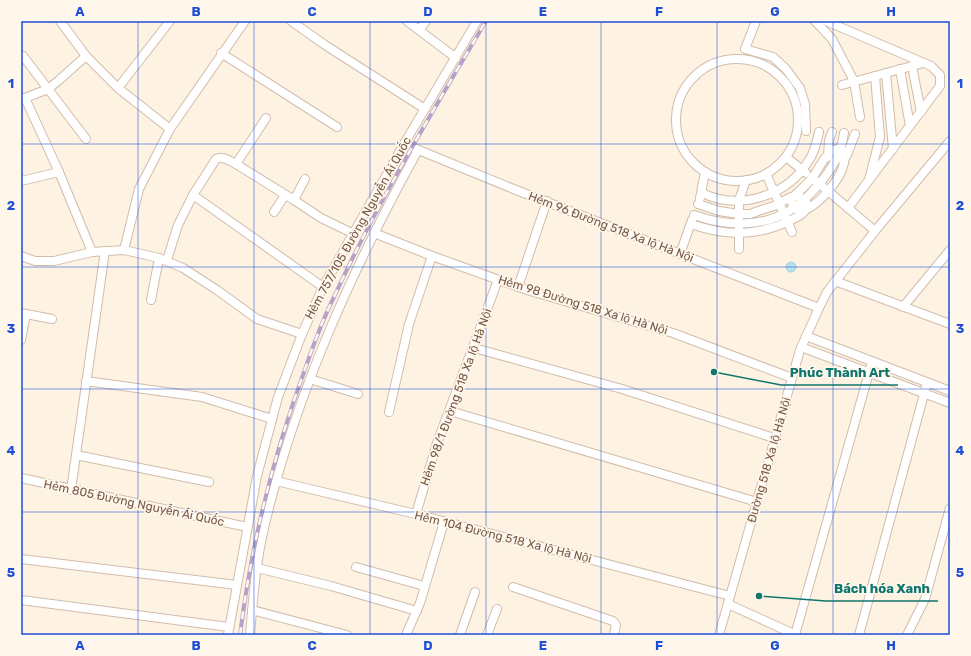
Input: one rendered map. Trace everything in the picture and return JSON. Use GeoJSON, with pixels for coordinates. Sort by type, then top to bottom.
{"type":"FeatureCollection","features":[{"type":"Feature","properties":{"kind":"street"},"geometry":{"type":"LineString","coordinates":[[60,21],[86,56],[118,88],[170,128]]}},
{"type":"Feature","properties":{"kind":"street"},"geometry":{"type":"LineString","coordinates":[[118,88],[170,21]]}},
{"type":"Feature","properties":{"kind":"street"},"geometry":{"type":"LineString","coordinates":[[124,250],[139,189],[170,128],[221,53],[245,21]]}},
{"type":"Feature","properties":{"kind":"street"},"geometry":{"type":"LineString","coordinates":[[291,21],[325,45],[425,109]]}},
{"type":"Feature","properties":{"kind":"street"},"geometry":{"type":"LineString","coordinates":[[407,21],[456,58]]}},
{"type":"Feature","properties":{"kind":"street"},"geometry":{"type":"LineString","coordinates":[[419,30],[426,21]]}},
{"type":"Feature","properties":{"kind":"street","name":"Hẻm 757/105 Đường Nguyễn Ái Quốc"},"geometry":{"type":"LineString","coordinates":[[229,631],[257,476],[278,397],[302,334],[323,287],[404,144],[477,21]]}},
{"type":"Feature","properties":{"kind":"street"},"geometry":{"type":"LineString","coordinates":[[756,21],[745,49],[773,57],[786,69],[800,88],[805,104],[806,131]]}},
{"type":"Feature","properties":{"kind":"street"},"geometry":{"type":"LineString","coordinates":[[816,21],[832,39],[854,81],[860,117]]}},
{"type":"Feature","properties":{"kind":"street"},"geometry":{"type":"LineString","coordinates":[[826,21],[930,66],[940,75],[940,86],[848,208]]}},
{"type":"Feature","properties":{"kind":"street"},"geometry":{"type":"LineString","coordinates":[[221,53],[337,127]]}},
{"type":"Feature","properties":{"kind":"street"},"geometry":{"type":"LineString","coordinates":[[23,56],[86,139]]}},
{"type":"Feature","properties":{"kind":"street"},"geometry":{"type":"LineString","coordinates":[[86,56],[48,89],[23,98],[59,172],[92,252]]}},
{"type":"Feature","properties":{"kind":"street"},"geometry":{"type":"LineString","coordinates":[[730,58],[749,59],[767,66],[782,77],[792,93],[798,111],[795,140],[786,157],[766,174],[746,180],[732,181],[718,178],[705,172],[691,160],[681,144],[676,125],[677,106],[684,89],[696,74],[712,63],[730,58]]}},
{"type":"Feature","properties":{"kind":"street"},"geometry":{"type":"LineString","coordinates":[[842,85],[923,63]]}},
{"type":"Feature","properties":{"kind":"street"},"geometry":{"type":"LineString","coordinates":[[912,66],[921,112]]}},
{"type":"Feature","properties":{"kind":"street"},"geometry":{"type":"LineString","coordinates":[[900,69],[910,126]]}},
{"type":"Feature","properties":{"kind":"street"},"geometry":{"type":"LineString","coordinates":[[886,73],[893,149]]}},
{"type":"Feature","properties":{"kind":"street"},"geometry":{"type":"LineString","coordinates":[[869,180],[880,137],[875,76]]}},
{"type":"Feature","properties":{"kind":"street"},"geometry":{"type":"LineString","coordinates":[[236,164],[266,118]]}},
{"type":"Feature","properties":{"kind":"street"},"geometry":{"type":"LineString","coordinates":[[797,130],[859,134],[844,160],[838,166],[832,168]]}},
{"type":"Feature","properties":{"kind":"street"},"geometry":{"type":"LineString","coordinates":[[702,193],[714,198],[739,200],[755,199],[788,185],[797,178],[809,160],[815,148],[819,132]]}},
{"type":"Feature","properties":{"kind":"street"},"geometry":{"type":"LineString","coordinates":[[832,132],[829,140],[828,155],[828,162],[832,168]]}},
{"type":"Feature","properties":{"kind":"street"},"geometry":{"type":"LineString","coordinates":[[694,215],[719,222],[739,224],[773,219],[784,214],[804,199],[832,168],[840,149],[844,133]]}},
{"type":"Feature","properties":{"kind":"street","name":"Đường 518 Xa lộ Hà Nội"},"geometry":{"type":"LineString","coordinates":[[719,635],[801,347],[819,308],[835,281],[950,140]]}},
{"type":"Feature","properties":{"kind":"street","name":"Hẻm 96 Đường 518 Xa lộ Hà Nội"},"geometry":{"type":"LineString","coordinates":[[404,144],[819,308]]}},
{"type":"Feature","properties":{"kind":"street"},"geometry":{"type":"LineString","coordinates":[[698,204],[719,211],[750,214],[779,203],[794,196],[812,178],[820,164],[828,155],[833,150],[840,149]]}},
{"type":"Feature","properties":{"kind":"street"},"geometry":{"type":"LineString","coordinates":[[691,224],[710,230],[739,233],[759,232],[799,216],[828,191],[841,170],[844,160],[840,149]]}},
{"type":"Feature","properties":{"kind":"street"},"geometry":{"type":"LineString","coordinates":[[250,635],[257,568],[264,526],[276,481],[310,379],[339,308],[374,233],[390,200],[418,150]]}},
{"type":"Feature","properties":{"kind":"street"},"geometry":{"type":"LineString","coordinates":[[167,260],[178,225],[193,195],[216,159],[219,157],[236,164],[321,218],[354,234]]}},
{"type":"Feature","properties":{"kind":"street"},"geometry":{"type":"LineString","coordinates":[[786,157],[875,231]]}},
{"type":"Feature","properties":{"kind":"street"},"geometry":{"type":"LineString","coordinates":[[21,181],[59,172]]}},
{"type":"Feature","properties":{"kind":"street"},"geometry":{"type":"LineString","coordinates":[[680,254],[702,193],[705,172]]}},
{"type":"Feature","properties":{"kind":"street"},"geometry":{"type":"LineString","coordinates":[[766,174],[792,232]]}},
{"type":"Feature","properties":{"kind":"street"},"geometry":{"type":"LineString","coordinates":[[294,200],[305,179]]}},
{"type":"Feature","properties":{"kind":"street"},"geometry":{"type":"LineString","coordinates":[[739,249],[739,200],[746,180]]}},
{"type":"Feature","properties":{"kind":"street"},"geometry":{"type":"LineString","coordinates":[[193,195],[323,287]]}},
{"type":"Feature","properties":{"kind":"street"},"geometry":{"type":"LineString","coordinates":[[274,212],[285,195]]}},
{"type":"Feature","properties":{"kind":"street"},"geometry":{"type":"LineString","coordinates":[[794,196],[801,197],[806,200],[806,210]]}},
{"type":"Feature","properties":{"kind":"street"},"geometry":{"type":"LineString","coordinates":[[794,196],[792,201],[794,208],[799,211],[806,210]]}},
{"type":"Feature","properties":{"kind":"street"},"geometry":{"type":"LineString","coordinates":[[518,287],[547,201]]}},
{"type":"Feature","properties":{"kind":"street","name":"Hẻm 98 Đường 518 Xa lộ Hà Nội"},"geometry":{"type":"LineString","coordinates":[[374,233],[518,287],[667,331],[792,378]]}},
{"type":"Feature","properties":{"kind":"street"},"geometry":{"type":"LineString","coordinates":[[21,256],[35,261],[54,261],[92,252],[124,250],[167,260],[184,268],[257,318],[302,334]]}},
{"type":"Feature","properties":{"kind":"street"},"geometry":{"type":"LineString","coordinates":[[903,307],[950,250]]}},
{"type":"Feature","properties":{"kind":"street"},"geometry":{"type":"LineString","coordinates":[[71,490],[105,251]]}},
{"type":"Feature","properties":{"kind":"street"},"geometry":{"type":"LineString","coordinates":[[389,412],[409,324],[432,256]]}},
{"type":"Feature","properties":{"kind":"street"},"geometry":{"type":"LineString","coordinates":[[151,300],[159,258]]}},
{"type":"Feature","properties":{"kind":"street","name":"Hẻm 98/1 Đường 518 Xa lộ Hà Nội"},"geometry":{"type":"LineString","coordinates":[[416,514],[434,451],[474,348],[498,280]]}},
{"type":"Feature","properties":{"kind":"street"},"geometry":{"type":"LineString","coordinates":[[835,281],[950,324]]}},
{"type":"Feature","properties":{"kind":"street"},"geometry":{"type":"LineString","coordinates":[[21,340],[23,314],[52,319]]}},
{"type":"Feature","properties":{"kind":"street"},"geometry":{"type":"LineString","coordinates":[[806,336],[950,391]]}},
{"type":"Feature","properties":{"kind":"street"},"geometry":{"type":"LineString","coordinates":[[801,347],[950,403]]}},
{"type":"Feature","properties":{"kind":"street"},"geometry":{"type":"LineString","coordinates":[[474,348],[622,390],[774,438]]}},
{"type":"Feature","properties":{"kind":"street"},"geometry":{"type":"LineString","coordinates":[[795,635],[872,362]]}},
{"type":"Feature","properties":{"kind":"street"},"geometry":{"type":"LineString","coordinates":[[310,379],[358,394]]}},
{"type":"Feature","properties":{"kind":"street"},"geometry":{"type":"LineString","coordinates":[[86,381],[202,397],[272,419]]}},
{"type":"Feature","properties":{"kind":"street"},"geometry":{"type":"LineString","coordinates":[[859,635],[927,382]]}},
{"type":"Feature","properties":{"kind":"street"},"geometry":{"type":"LineString","coordinates":[[450,411],[757,502]]}},
{"type":"Feature","properties":{"kind":"street"},"geometry":{"type":"LineString","coordinates":[[76,455],[209,482]]}},
{"type":"Feature","properties":{"kind":"street","name":"Hẻm 805 Đường Nguyễn Ái Quốc"},"geometry":{"type":"LineString","coordinates":[[21,478],[247,527]]}},
{"type":"Feature","properties":{"kind":"street","name":"Hẻm 104 Đường 518 Xa lộ Hà Nội"},"geometry":{"type":"LineString","coordinates":[[276,481],[416,514],[729,600],[795,635]]}},
{"type":"Feature","properties":{"kind":"street"},"geometry":{"type":"LineString","coordinates":[[908,635],[925,599],[950,508]]}},
{"type":"Feature","properties":{"kind":"street"},"geometry":{"type":"LineString","coordinates":[[406,635],[416,611],[444,522]]}},
{"type":"Feature","properties":{"kind":"street"},"geometry":{"type":"LineString","coordinates":[[21,559],[237,585]]}},
{"type":"Feature","properties":{"kind":"street"},"geometry":{"type":"LineString","coordinates":[[356,567],[424,586]]}},
{"type":"Feature","properties":{"kind":"street"},"geometry":{"type":"LineString","coordinates":[[257,568],[330,586],[416,611]]}},
{"type":"Feature","properties":{"kind":"street"},"geometry":{"type":"LineString","coordinates":[[513,587],[613,621],[616,625],[614,635]]}},
{"type":"Feature","properties":{"kind":"street"},"geometry":{"type":"LineString","coordinates":[[460,635],[475,592]]}},
{"type":"Feature","properties":{"kind":"street"},"geometry":{"type":"LineString","coordinates":[[21,600],[229,631]]}},
{"type":"Feature","properties":{"kind":"street"},"geometry":{"type":"LineString","coordinates":[[487,635],[497,609]]}},
{"type":"Feature","properties":{"kind":"street"},"geometry":{"type":"LineString","coordinates":[[252,610],[347,635]]}},
{"type":"Feature","properties":{"kind":"water"},"geometry":{"type":"Polygon","coordinates":[[[789,262],[793,262],[795,263],[795,271],[789,272],[786,269],[786,265],[789,262]]]}},
{"type":"Feature","properties":{"kind":"railway"},"geometry":{"type":"LineString","coordinates":[[240,635],[250,568],[264,502],[282,436],[322,324],[351,261],[387,191],[486,21]]}},
{"type":"Feature","properties":{"kind":"place","name":"Phúc Thành Art"},"geometry":{"type":"Point","coordinates":[714,372]}},
{"type":"Feature","properties":{"kind":"place","name":"Bách hóa Xanh"},"geometry":{"type":"Point","coordinates":[759,596]}}]}
